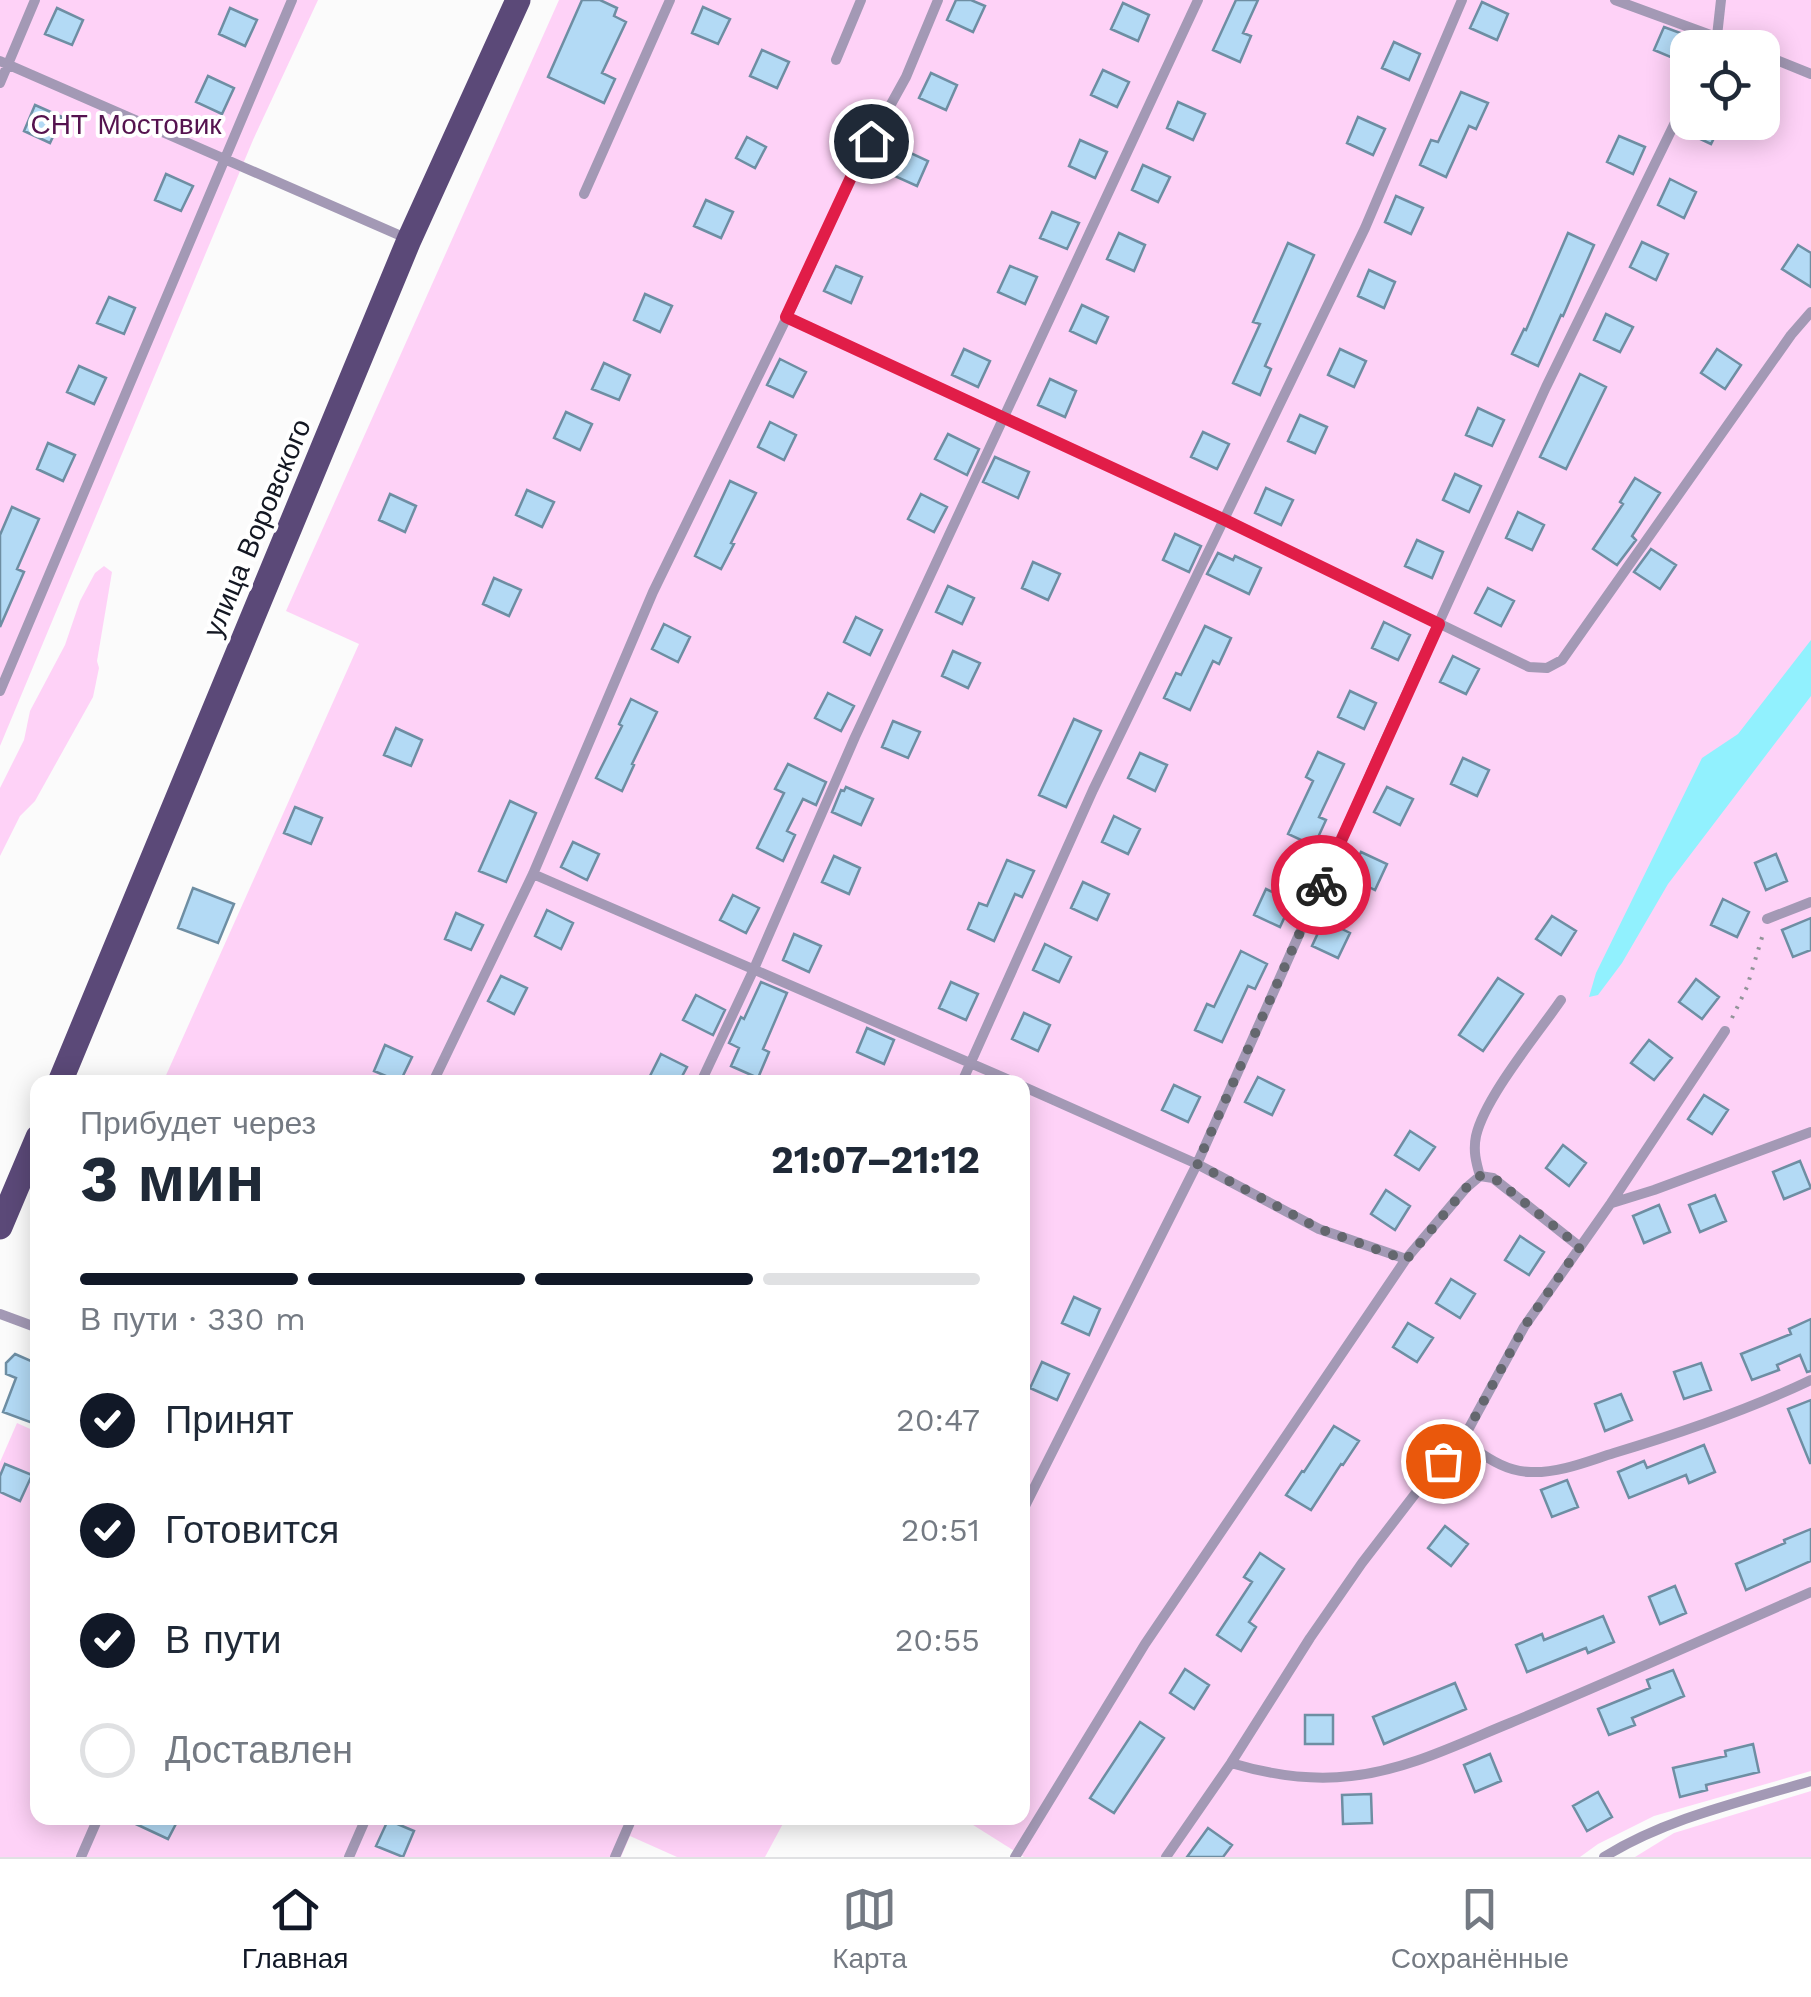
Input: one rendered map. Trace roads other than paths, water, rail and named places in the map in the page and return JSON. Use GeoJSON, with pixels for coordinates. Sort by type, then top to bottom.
{"type":"FeatureCollection","features":[{"type":"Feature","properties":{"kind":"main road","name":"улица Воровского"},"geometry":{"type":"LineString","coordinates":[[63,1075],[410,240],[518,0]]}},
{"type":"Feature","properties":{"kind":"main road"},"geometry":{"type":"LineString","coordinates":[[0,1227],[30,1155]]}},
{"type":"Feature","properties":{"kind":"lane"},"geometry":{"type":"LineString","coordinates":[[0,83],[4,63],[35,0]]}},
{"type":"Feature","properties":{"kind":"lane"},"geometry":{"type":"LineString","coordinates":[[0,692],[292,0]]}},
{"type":"Feature","properties":{"kind":"lane"},"geometry":{"type":"LineString","coordinates":[[584,194],[670,0]]}},
{"type":"Feature","properties":{"kind":"lane"},"geometry":{"type":"LineString","coordinates":[[836,60],[862,0]]}},
{"type":"Feature","properties":{"kind":"lane"},"geometry":{"type":"LineString","coordinates":[[435,1075],[534,874],[653,592],[853,173],[906,78],[938,0]]}},
{"type":"Feature","properties":{"kind":"lane"},"geometry":{"type":"LineString","coordinates":[[704,1075],[854,737],[1198,0]]}},
{"type":"Feature","properties":{"kind":"lane"},"geometry":{"type":"LineString","coordinates":[[966,1075],[1093,790],[1365,228],[1462,0]]}},
{"type":"Feature","properties":{"kind":"lane"},"geometry":{"type":"LineString","coordinates":[[1615,0],[1700,30]]}},
{"type":"Feature","properties":{"kind":"lane"},"geometry":{"type":"LineString","coordinates":[[1718,30],[1721,0]]}},
{"type":"Feature","properties":{"kind":"lane"},"geometry":{"type":"LineString","coordinates":[[1780,61],[1811,74]]}},
{"type":"Feature","properties":{"kind":"lane"},"geometry":{"type":"LineString","coordinates":[[4,63],[410,240]]}},
{"type":"Feature","properties":{"kind":"lane"},"geometry":{"type":"LineString","coordinates":[[1030,1496],[1197,1164],[1546,387],[1670,133]]}},
{"type":"Feature","properties":{"kind":"lane"},"geometry":{"type":"LineString","coordinates":[[786,317],[1530,666],[1548,668],[1562,660],[1811,312]]}},
{"type":"Feature","properties":{"kind":"lane"},"geometry":{"type":"LineString","coordinates":[[534,874],[997,1075]]}},
{"type":"Feature","properties":{"kind":"lane"},"geometry":{"type":"LineString","coordinates":[[1766,919],[1811,902]]}},
{"type":"Feature","properties":{"kind":"lane"},"geometry":{"type":"LineString","coordinates":[[1480,1176],[1474,1157],[1476,1135],[1489,1104],[1561,1000]]}},
{"type":"Feature","properties":{"kind":"lane"},"geometry":{"type":"LineString","coordinates":[[1166,1857],[1362,1563],[1425,1481],[1462,1441],[1524,1327],[1725,1032]]}},
{"type":"Feature","properties":{"kind":"lane"},"geometry":{"type":"LineString","coordinates":[[1030,1090],[1197,1164],[1320,1229],[1406,1260]]}},
{"type":"Feature","properties":{"kind":"lane"},"geometry":{"type":"LineString","coordinates":[[1611,1203],[1811,1132]]}},
{"type":"Feature","properties":{"kind":"lane"},"geometry":{"type":"LineString","coordinates":[[1015,1857],[1145,1644],[1406,1260],[1466,1188],[1480,1176],[1494,1178],[1580,1247]]}},
{"type":"Feature","properties":{"kind":"lane"},"geometry":{"type":"LineString","coordinates":[[0,1314],[30,1325]]}},
{"type":"Feature","properties":{"kind":"lane"},"geometry":{"type":"LineString","coordinates":[[1462,1441],[1503,1467],[1531,1472],[1566,1468],[1664,1438],[1811,1380]]}},
{"type":"Feature","properties":{"kind":"lane"},"geometry":{"type":"LineString","coordinates":[[1231,1763],[1299,1778],[1351,1776],[1404,1766],[1811,1592]]}},
{"type":"Feature","properties":{"kind":"lane"},"geometry":{"type":"LineString","coordinates":[[1604,1857],[1634,1838],[1668,1824],[1811,1781]]}},
{"type":"Feature","properties":{"kind":"lane"},"geometry":{"type":"LineString","coordinates":[[81,1857],[95,1825]]}},
{"type":"Feature","properties":{"kind":"lane"},"geometry":{"type":"LineString","coordinates":[[349,1857],[363,1825]]}},
{"type":"Feature","properties":{"kind":"lane"},"geometry":{"type":"LineString","coordinates":[[614,1857],[629,1825]]}},
{"type":"Feature","properties":{"kind":"water"},"geometry":{"type":"Polygon","coordinates":[[[1811,640],[1811,696],[1668,884],[1622,963],[1598,995],[1589,997],[1596,973],[1702,758],[1738,734],[1811,640]]]}},
{"type":"Feature","properties":{"kind":"park label","name":"СНТ Мостовик"},"geometry":{"type":"Point","coordinates":[126,124]}}]}
